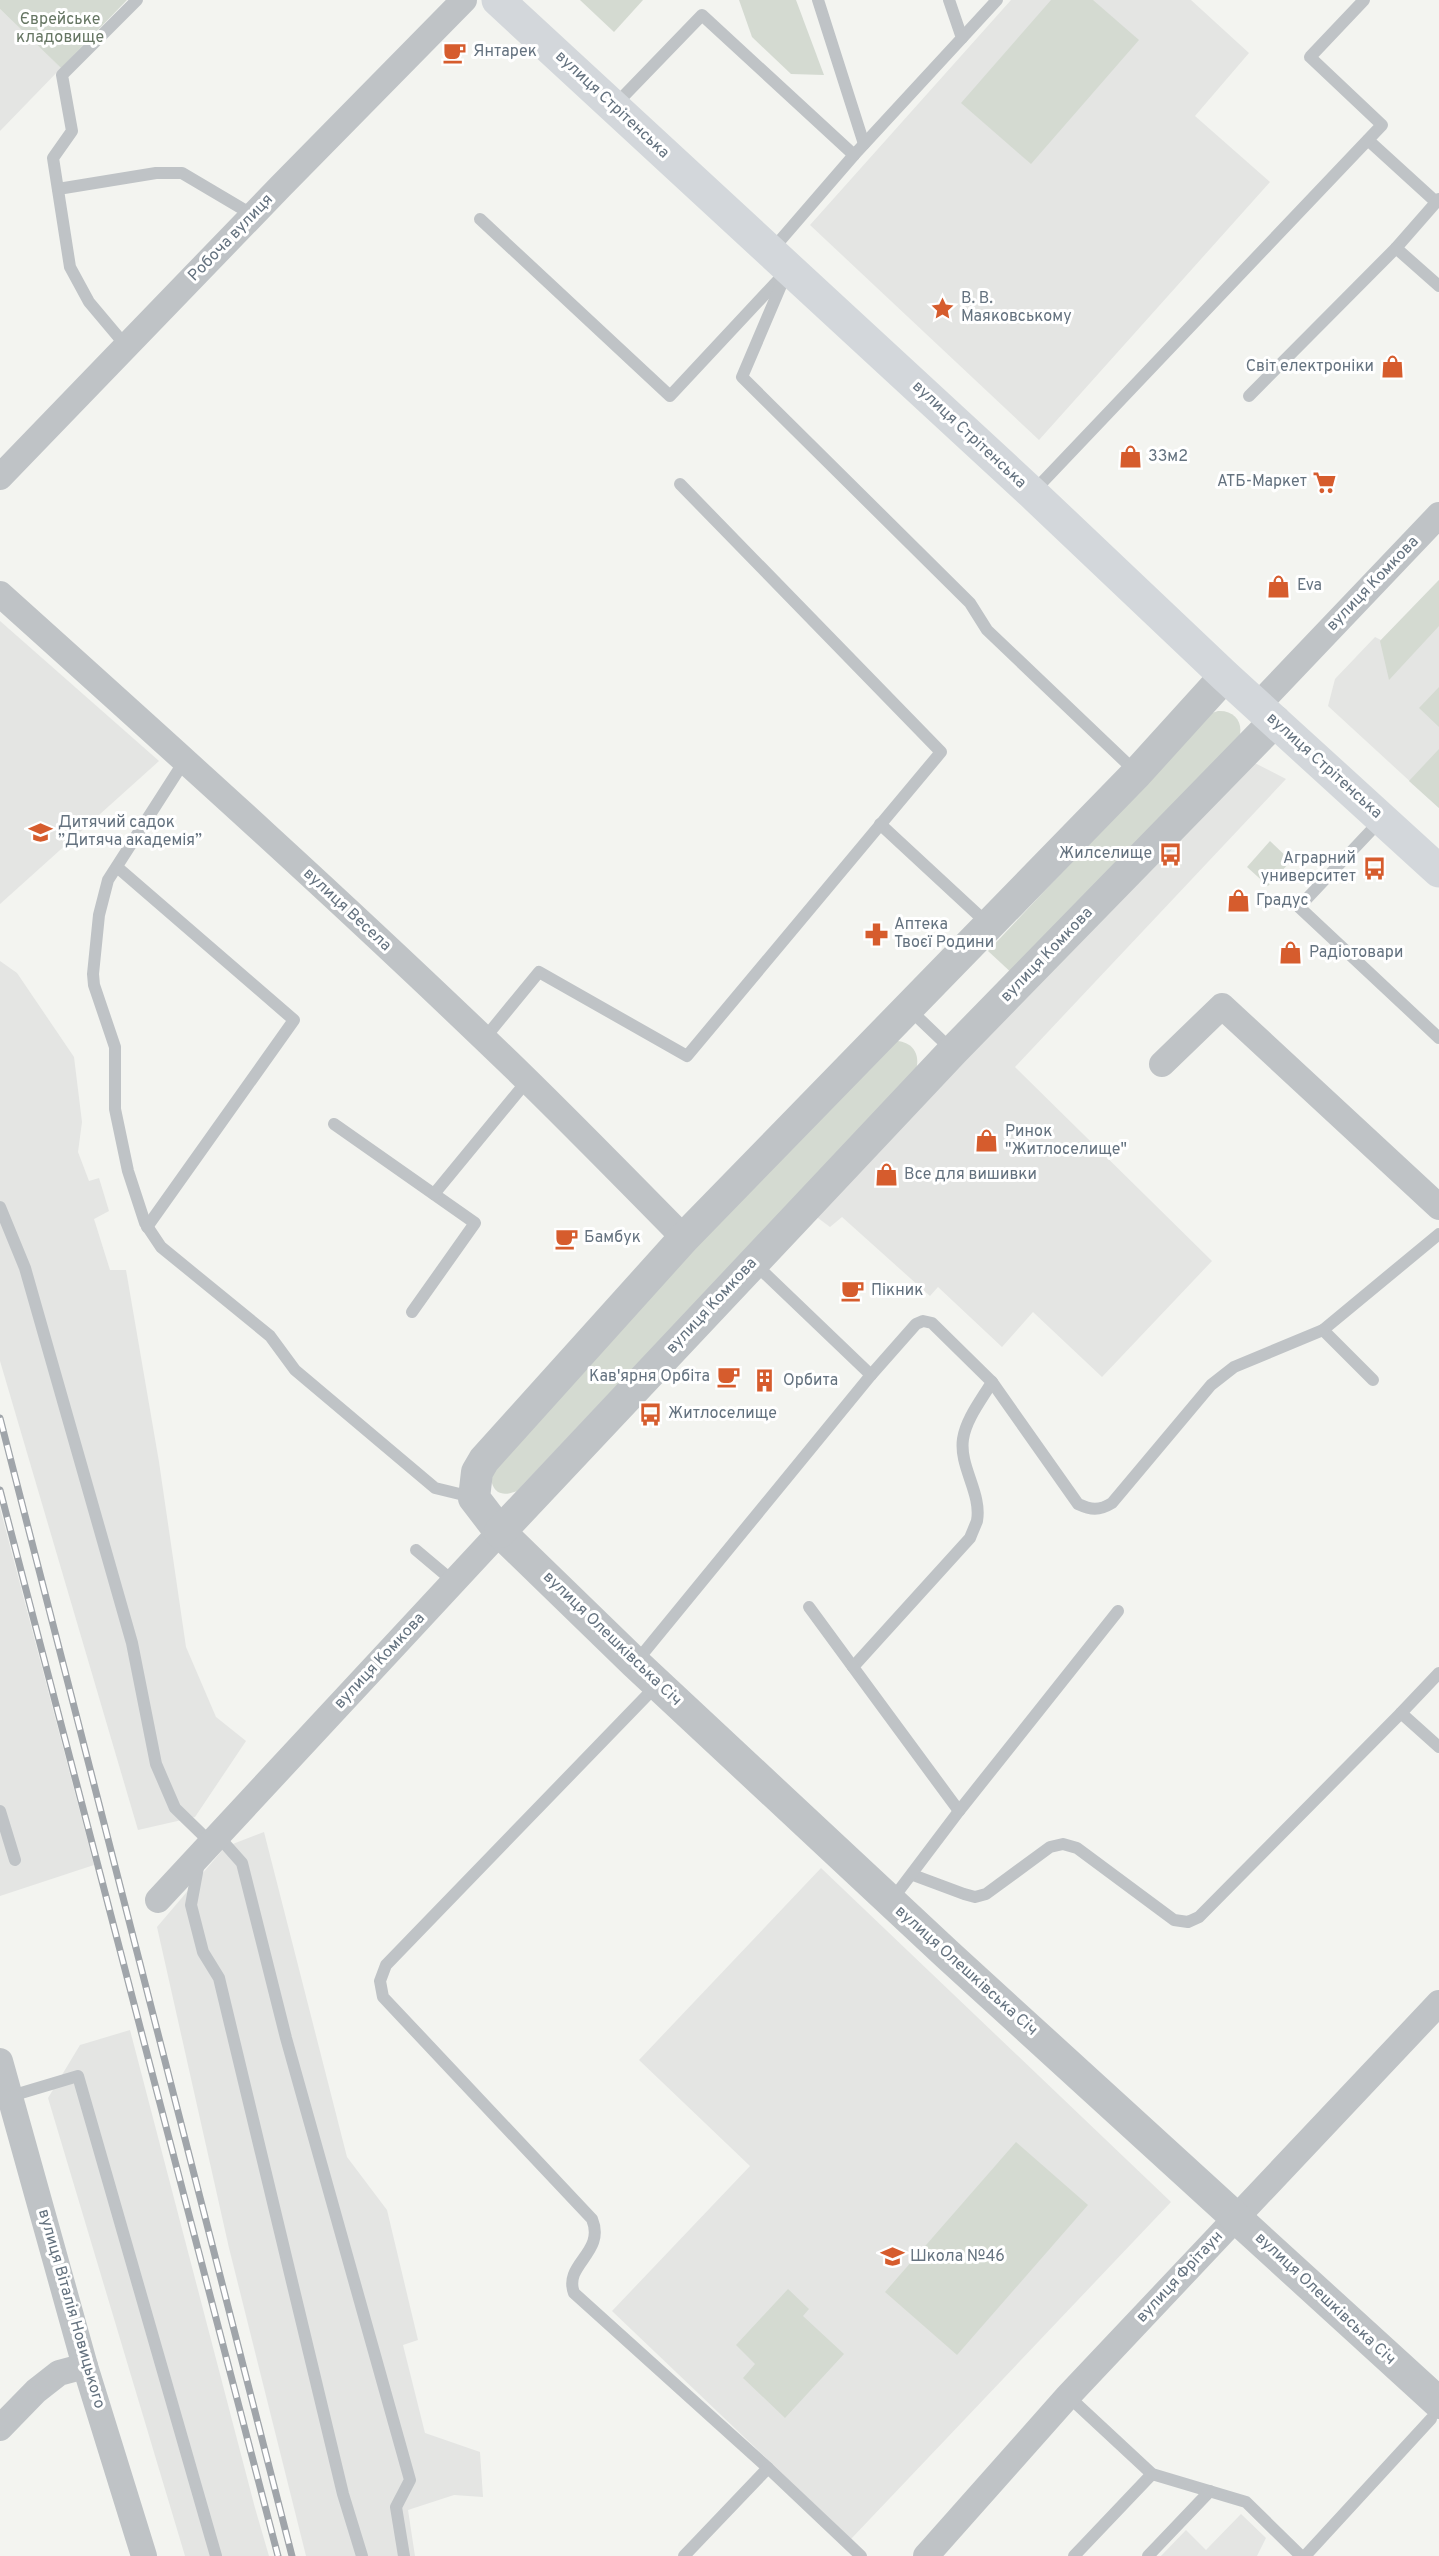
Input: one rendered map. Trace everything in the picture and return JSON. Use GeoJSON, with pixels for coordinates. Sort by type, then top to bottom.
{"type":"FeatureCollection","features":[{"type":"Feature","properties":{"kind":"main road","name":"вулиця Стрітенська"},"geometry":{"type":"LineString","coordinates":[[498,0],[1032,493],[1225,676],[1439,871]]}},
{"type":"Feature","properties":{"kind":"street","name":"Робоча вулиця"},"geometry":{"type":"LineString","coordinates":[[0,477],[464,0]]}},
{"type":"Feature","properties":{"kind":"street","name":"вулиця Комкова"},"geometry":{"type":"LineString","coordinates":[[158,1900],[500,1532],[953,1052],[1266,713],[1439,515]]}},
{"type":"Feature","properties":{"kind":"street","name":"вулиця Весела"},"geometry":{"type":"LineString","coordinates":[[0,594],[184,760],[484,1039],[684,1238]]}},
{"type":"Feature","properties":{"kind":"street"},"geometry":{"type":"LineString","coordinates":[[474,1498],[477,1472],[484,1460],[684,1238],[1137,773],[1225,676]]}},
{"type":"Feature","properties":{"kind":"street"},"geometry":{"type":"LineString","coordinates":[[1162,1064],[1222,1006],[1439,1207]]}},
{"type":"Feature","properties":{"kind":"street","name":"вулиця Олешківська Січ"},"geometry":{"type":"LineString","coordinates":[[474,1498],[500,1532],[635,1663],[891,1902],[1237,2217],[1435,2411]]}},
{"type":"Feature","properties":{"kind":"street","name":"вулиця Фрітаун"},"geometry":{"type":"LineString","coordinates":[[926,2556],[1068,2396],[1439,2003]]}},
{"type":"Feature","properties":{"kind":"street","name":"вулиця Віталія Новицького"},"geometry":{"type":"LineString","coordinates":[[0,2061],[5,2099],[144,2556]]}},
{"type":"Feature","properties":{"kind":"street"},"geometry":{"type":"LineString","coordinates":[[0,2428],[36,2391],[59,2373],[85,2366]]}},
{"type":"Feature","properties":{"kind":"lane"},"geometry":{"type":"LineString","coordinates":[[126,346],[89,302],[70,267],[53,158],[72,130],[62,75],[137,0]]}},
{"type":"Feature","properties":{"kind":"lane"},"geometry":{"type":"LineString","coordinates":[[818,0],[864,144]]}},
{"type":"Feature","properties":{"kind":"lane"},"geometry":{"type":"LineString","coordinates":[[950,0],[962,38]]}},
{"type":"Feature","properties":{"kind":"lane"},"geometry":{"type":"LineString","coordinates":[[480,219],[670,396],[779,260],[854,155],[997,0]]}},
{"type":"Feature","properties":{"kind":"lane"},"geometry":{"type":"LineString","coordinates":[[1032,493],[1382,125],[1310,57],[1364,0]]}},
{"type":"Feature","properties":{"kind":"lane"},"geometry":{"type":"LineString","coordinates":[[614,107],[702,15],[854,155]]}},
{"type":"Feature","properties":{"kind":"lane"},"geometry":{"type":"LineString","coordinates":[[1249,396],[1396,248],[1438,201],[1368,140]]}},
{"type":"Feature","properties":{"kind":"lane"},"geometry":{"type":"LineString","coordinates":[[58,189],[156,173],[182,173],[253,215]]}},
{"type":"Feature","properties":{"kind":"lane"},"geometry":{"type":"LineString","coordinates":[[1396,248],[1439,286]]}},
{"type":"Feature","properties":{"kind":"lane"},"geometry":{"type":"LineString","coordinates":[[779,260],[742,377],[970,603],[987,630],[1137,773]]}},
{"type":"Feature","properties":{"kind":"lane"},"geometry":{"type":"LineString","coordinates":[[484,1039],[539,972],[687,1056],[941,752],[680,484]]}},
{"type":"Feature","properties":{"kind":"lane"},"geometry":{"type":"LineString","coordinates":[[184,760],[108,880],[99,915],[93,974],[94,986],[115,1047],[115,1109],[128,1171],[147,1227],[161,1247],[270,1336],[295,1370],[435,1488],[474,1498]]}},
{"type":"Feature","properties":{"kind":"lane"},"geometry":{"type":"LineString","coordinates":[[1382,819],[1299,907],[1439,1038]]}},
{"type":"Feature","properties":{"kind":"lane"},"geometry":{"type":"LineString","coordinates":[[880,824],[988,925]]}},
{"type":"Feature","properties":{"kind":"lane"},"geometry":{"type":"LineString","coordinates":[[117,867],[294,1020],[147,1227]]}},
{"type":"Feature","properties":{"kind":"lane"},"geometry":{"type":"LineString","coordinates":[[907,1008],[953,1052]]}},
{"type":"Feature","properties":{"kind":"lane"},"geometry":{"type":"LineString","coordinates":[[434,1194],[527,1081]]}},
{"type":"Feature","properties":{"kind":"lane"},"geometry":{"type":"LineString","coordinates":[[334,1124],[475,1223],[412,1312]]}},
{"type":"Feature","properties":{"kind":"lane"},"geometry":{"type":"LineString","coordinates":[[0,1207],[25,1268],[132,1643],[156,1764],[175,1808],[210,1845],[242,1863],[286,2038],[410,2480],[396,2507],[404,2556]]}},
{"type":"Feature","properties":{"kind":"lane"},"geometry":{"type":"LineString","coordinates":[[635,1663],[916,1324],[924,1321],[932,1323],[992,1382],[1078,1504],[1090,1509],[1102,1509],[1112,1503],[1211,1385],[1234,1367],[1323,1330],[1439,1234]]}},
{"type":"Feature","properties":{"kind":"lane"},"geometry":{"type":"LineString","coordinates":[[753,1263],[871,1376]]}},
{"type":"Feature","properties":{"kind":"lane"},"geometry":{"type":"LineString","coordinates":[[1323,1330],[1373,1380]]}},
{"type":"Feature","properties":{"kind":"lane"},"geometry":{"type":"LineString","coordinates":[[853,1667],[970,1538],[977,1520],[976,1502],[963,1454],[963,1440],[967,1426],[992,1382]]}},
{"type":"Feature","properties":{"kind":"lane"},"geometry":{"type":"LineString","coordinates":[[416,1550],[454,1582]]}},
{"type":"Feature","properties":{"kind":"lane"},"geometry":{"type":"LineString","coordinates":[[809,1607],[959,1811]]}},
{"type":"Feature","properties":{"kind":"lane"},"geometry":{"type":"LineString","coordinates":[[891,1902],[959,1811],[1118,1611]]}},
{"type":"Feature","properties":{"kind":"lane"},"geometry":{"type":"LineString","coordinates":[[913,1875],[964,1894],[975,1896],[986,1894],[1050,1846],[1063,1844],[1077,1848],[1174,1920],[1188,1922],[1199,1917],[1439,1673]]}},
{"type":"Feature","properties":{"kind":"lane"},"geometry":{"type":"LineString","coordinates":[[658,1684],[386,1965],[380,1981],[383,1997],[592,2219],[597,2230],[594,2243],[573,2275],[571,2285],[574,2293],[768,2468],[861,2556]]}},
{"type":"Feature","properties":{"kind":"lane"},"geometry":{"type":"LineString","coordinates":[[1401,1713],[1439,1747]]}},
{"type":"Feature","properties":{"kind":"lane"},"geometry":{"type":"LineString","coordinates":[[0,1811],[15,1860]]}},
{"type":"Feature","properties":{"kind":"lane"},"geometry":{"type":"LineString","coordinates":[[210,1845],[191,1905],[203,1952],[219,1978],[343,2494],[362,2556]]}},
{"type":"Feature","properties":{"kind":"lane"},"geometry":{"type":"LineString","coordinates":[[5,2099],[78,2076],[216,2556]]}},
{"type":"Feature","properties":{"kind":"lane"},"geometry":{"type":"LineString","coordinates":[[1068,2396],[1152,2474],[1246,2502],[1303,2556],[1435,2411]]}},
{"type":"Feature","properties":{"kind":"lane"},"geometry":{"type":"LineString","coordinates":[[684,2556],[768,2468]]}},
{"type":"Feature","properties":{"kind":"lane"},"geometry":{"type":"LineString","coordinates":[[1074,2556],[1152,2474]]}},
{"type":"Feature","properties":{"kind":"lane"},"geometry":{"type":"LineString","coordinates":[[1148,2556],[1210,2491]]}},
{"type":"Feature","properties":{"kind":"shaded area"},"geometry":{"type":"Polygon","coordinates":[[[1011,0],[1191,0],[1249,53],[1195,116],[1270,182],[1039,440],[810,225],[1011,0]]]}},
{"type":"Feature","properties":{"kind":"shaded area"},"geometry":{"type":"Polygon","coordinates":[[[0,9],[61,68],[0,131],[0,9]]]}},
{"type":"Feature","properties":{"kind":"shaded area"},"geometry":{"type":"Polygon","coordinates":[[[1439,580],[1439,808],[1328,706],[1335,679],[1375,637],[1381,640],[1439,580]]]}},
{"type":"Feature","properties":{"kind":"shaded area","name":"Дитячий садок ”Дитяча академія”"},"geometry":{"type":"Polygon","coordinates":[[[0,621],[159,761],[0,904],[0,621]]]}},
{"type":"Feature","properties":{"kind":"shaded area","name":"Ринок \"Житлоселище\""},"geometry":{"type":"Polygon","coordinates":[[[1245,758],[1286,779],[1015,1067],[1212,1261],[1102,1377],[1033,1312],[1002,1347],[938,1287],[930,1296],[842,1217],[830,1227],[814,1215],[1245,758]]]}},
{"type":"Feature","properties":{"kind":"shaded area"},"geometry":{"type":"Polygon","coordinates":[[[0,961],[17,973],[74,1057],[82,1122],[78,1152],[89,1181],[99,1178],[109,1211],[94,1219],[110,1270],[126,1270],[159,1462],[186,1647],[216,1717],[246,1741],[195,1817],[138,1830],[0,1361],[0,961]]]}},
{"type":"Feature","properties":{"kind":"shaded area"},"geometry":{"type":"Polygon","coordinates":[[[0,1508],[94,1865],[0,1896],[0,1508]]]}},
{"type":"Feature","properties":{"kind":"shaded area"},"geometry":{"type":"Polygon","coordinates":[[[264,1832],[347,2157],[387,2210],[418,2340],[403,2345],[425,2433],[480,2452],[483,2497],[454,2495],[408,2510],[415,2556],[306,2556],[229,2248],[157,1927],[225,1847],[264,1832]]]}},
{"type":"Feature","properties":{"kind":"shaded area","name":"Школа №46"},"geometry":{"type":"Polygon","coordinates":[[[821,1868],[1171,2202],[851,2539],[612,2311],[750,2166],[639,2060],[821,1868]]]}},
{"type":"Feature","properties":{"kind":"shaded area"},"geometry":{"type":"Polygon","coordinates":[[[130,2030],[269,2556],[185,2556],[48,2098],[80,2045],[130,2030]]]}},
{"type":"Feature","properties":{"kind":"shaded area"},"geometry":{"type":"Polygon","coordinates":[[[1241,2514],[1266,2538],[1257,2556],[1161,2556],[1186,2530],[1206,2550],[1241,2514]]]}},
{"type":"Feature","properties":{"kind":"green space","name":"Єврейське кладовище"},"geometry":{"type":"Polygon","coordinates":[[[0,0],[127,0],[61,68],[0,9],[0,0]]]}},
{"type":"Feature","properties":{"kind":"green space"},"geometry":{"type":"Polygon","coordinates":[[[580,0],[643,0],[614,32],[580,0]]]}},
{"type":"Feature","properties":{"kind":"green space"},"geometry":{"type":"Polygon","coordinates":[[[739,0],[796,0],[824,75],[791,74],[752,37],[739,0]]]}},
{"type":"Feature","properties":{"kind":"green space"},"geometry":{"type":"Polygon","coordinates":[[[1051,0],[1093,0],[1139,40],[1031,164],[961,103],[1051,0]]]}},
{"type":"Feature","properties":{"kind":"green space"},"geometry":{"type":"Polygon","coordinates":[[[1439,580],[1439,626],[1389,680],[1380,641],[1439,580]]]}},
{"type":"Feature","properties":{"kind":"green space"},"geometry":{"type":"Polygon","coordinates":[[[1439,687],[1439,727],[1419,708],[1439,687]]]}},
{"type":"Feature","properties":{"kind":"green space"},"geometry":{"type":"Polygon","coordinates":[[[1224,711],[1237,718],[1240,727],[1239,738],[1015,976],[988,951],[1212,713],[1224,711]]]}},
{"type":"Feature","properties":{"kind":"green space"},"geometry":{"type":"Polygon","coordinates":[[[1439,749],[1439,808],[1409,781],[1439,749]]]}},
{"type":"Feature","properties":{"kind":"green space"},"geometry":{"type":"Polygon","coordinates":[[[1270,841],[1291,861],[1268,886],[1247,867],[1270,841]]]}},
{"type":"Feature","properties":{"kind":"green space"},"geometry":{"type":"Polygon","coordinates":[[[895,1041],[906,1043],[916,1053],[916,1070],[517,1491],[503,1494],[498,1492],[492,1485],[490,1466],[888,1044],[895,1041]]]}},
{"type":"Feature","properties":{"kind":"green space"},"geometry":{"type":"Polygon","coordinates":[[[1016,2142],[1088,2205],[957,2355],[885,2292],[1016,2142]]]}},
{"type":"Feature","properties":{"kind":"green space"},"geometry":{"type":"Polygon","coordinates":[[[788,2289],[809,2309],[803,2316],[844,2354],[785,2418],[743,2378],[755,2364],[736,2345],[788,2289]]]}},
{"type":"Feature","properties":{"kind":"railway"},"geometry":{"type":"LineString","coordinates":[[0,1418],[292,2556]]}},
{"type":"Feature","properties":{"kind":"railway"},"geometry":{"type":"LineString","coordinates":[[0,1490],[278,2556]]}},
{"type":"Feature","properties":{"kind":"place","name":"Янтарек"},"geometry":{"type":"Point","coordinates":[455,52]}},
{"type":"Feature","properties":{"kind":"place","name":"В. В. Маяковському"},"geometry":{"type":"Point","coordinates":[943,308]}},
{"type":"Feature","properties":{"kind":"place","name":"Світ електроніки"},"geometry":{"type":"Point","coordinates":[1392,367]}},
{"type":"Feature","properties":{"kind":"place","name":"33м2"},"geometry":{"type":"Point","coordinates":[1130,457]}},
{"type":"Feature","properties":{"kind":"place","name":"АТБ-Маркет"},"geometry":{"type":"Point","coordinates":[1325,482]}},
{"type":"Feature","properties":{"kind":"place","name":"Eva"},"geometry":{"type":"Point","coordinates":[1279,586]}},
{"type":"Feature","properties":{"kind":"place","name":"Дитячий садок ”Дитяча академія”"},"geometry":{"type":"Point","coordinates":[40,832]}},
{"type":"Feature","properties":{"kind":"place","name":"Жилселище"},"geometry":{"type":"Point","coordinates":[1170,854]}},
{"type":"Feature","properties":{"kind":"place","name":"Аграрний университет"},"geometry":{"type":"Point","coordinates":[1374,868]}},
{"type":"Feature","properties":{"kind":"place","name":"Градус"},"geometry":{"type":"Point","coordinates":[1238,901]}},
{"type":"Feature","properties":{"kind":"place","name":"Аптека Твоєї Родини"},"geometry":{"type":"Point","coordinates":[876,934]}},
{"type":"Feature","properties":{"kind":"place","name":"Радіотовари"},"geometry":{"type":"Point","coordinates":[1291,953]}},
{"type":"Feature","properties":{"kind":"place","name":"Ринок \"Житлоселище\""},"geometry":{"type":"Point","coordinates":[987,1141]}},
{"type":"Feature","properties":{"kind":"place","name":"Все для вишивки"},"geometry":{"type":"Point","coordinates":[886,1175]}},
{"type":"Feature","properties":{"kind":"place","name":"Бамбук"},"geometry":{"type":"Point","coordinates":[566,1238]}},
{"type":"Feature","properties":{"kind":"place","name":"Пікник"},"geometry":{"type":"Point","coordinates":[853,1291]}},
{"type":"Feature","properties":{"kind":"place","name":"Кав'ярня Орбіта"},"geometry":{"type":"Point","coordinates":[728,1377]}},
{"type":"Feature","properties":{"kind":"place","name":"Орбита"},"geometry":{"type":"Point","coordinates":[765,1381]}},
{"type":"Feature","properties":{"kind":"place","name":"Житлоселище"},"geometry":{"type":"Point","coordinates":[650,1414]}},
{"type":"Feature","properties":{"kind":"place","name":"Школа №46"},"geometry":{"type":"Point","coordinates":[892,2257]}}]}
